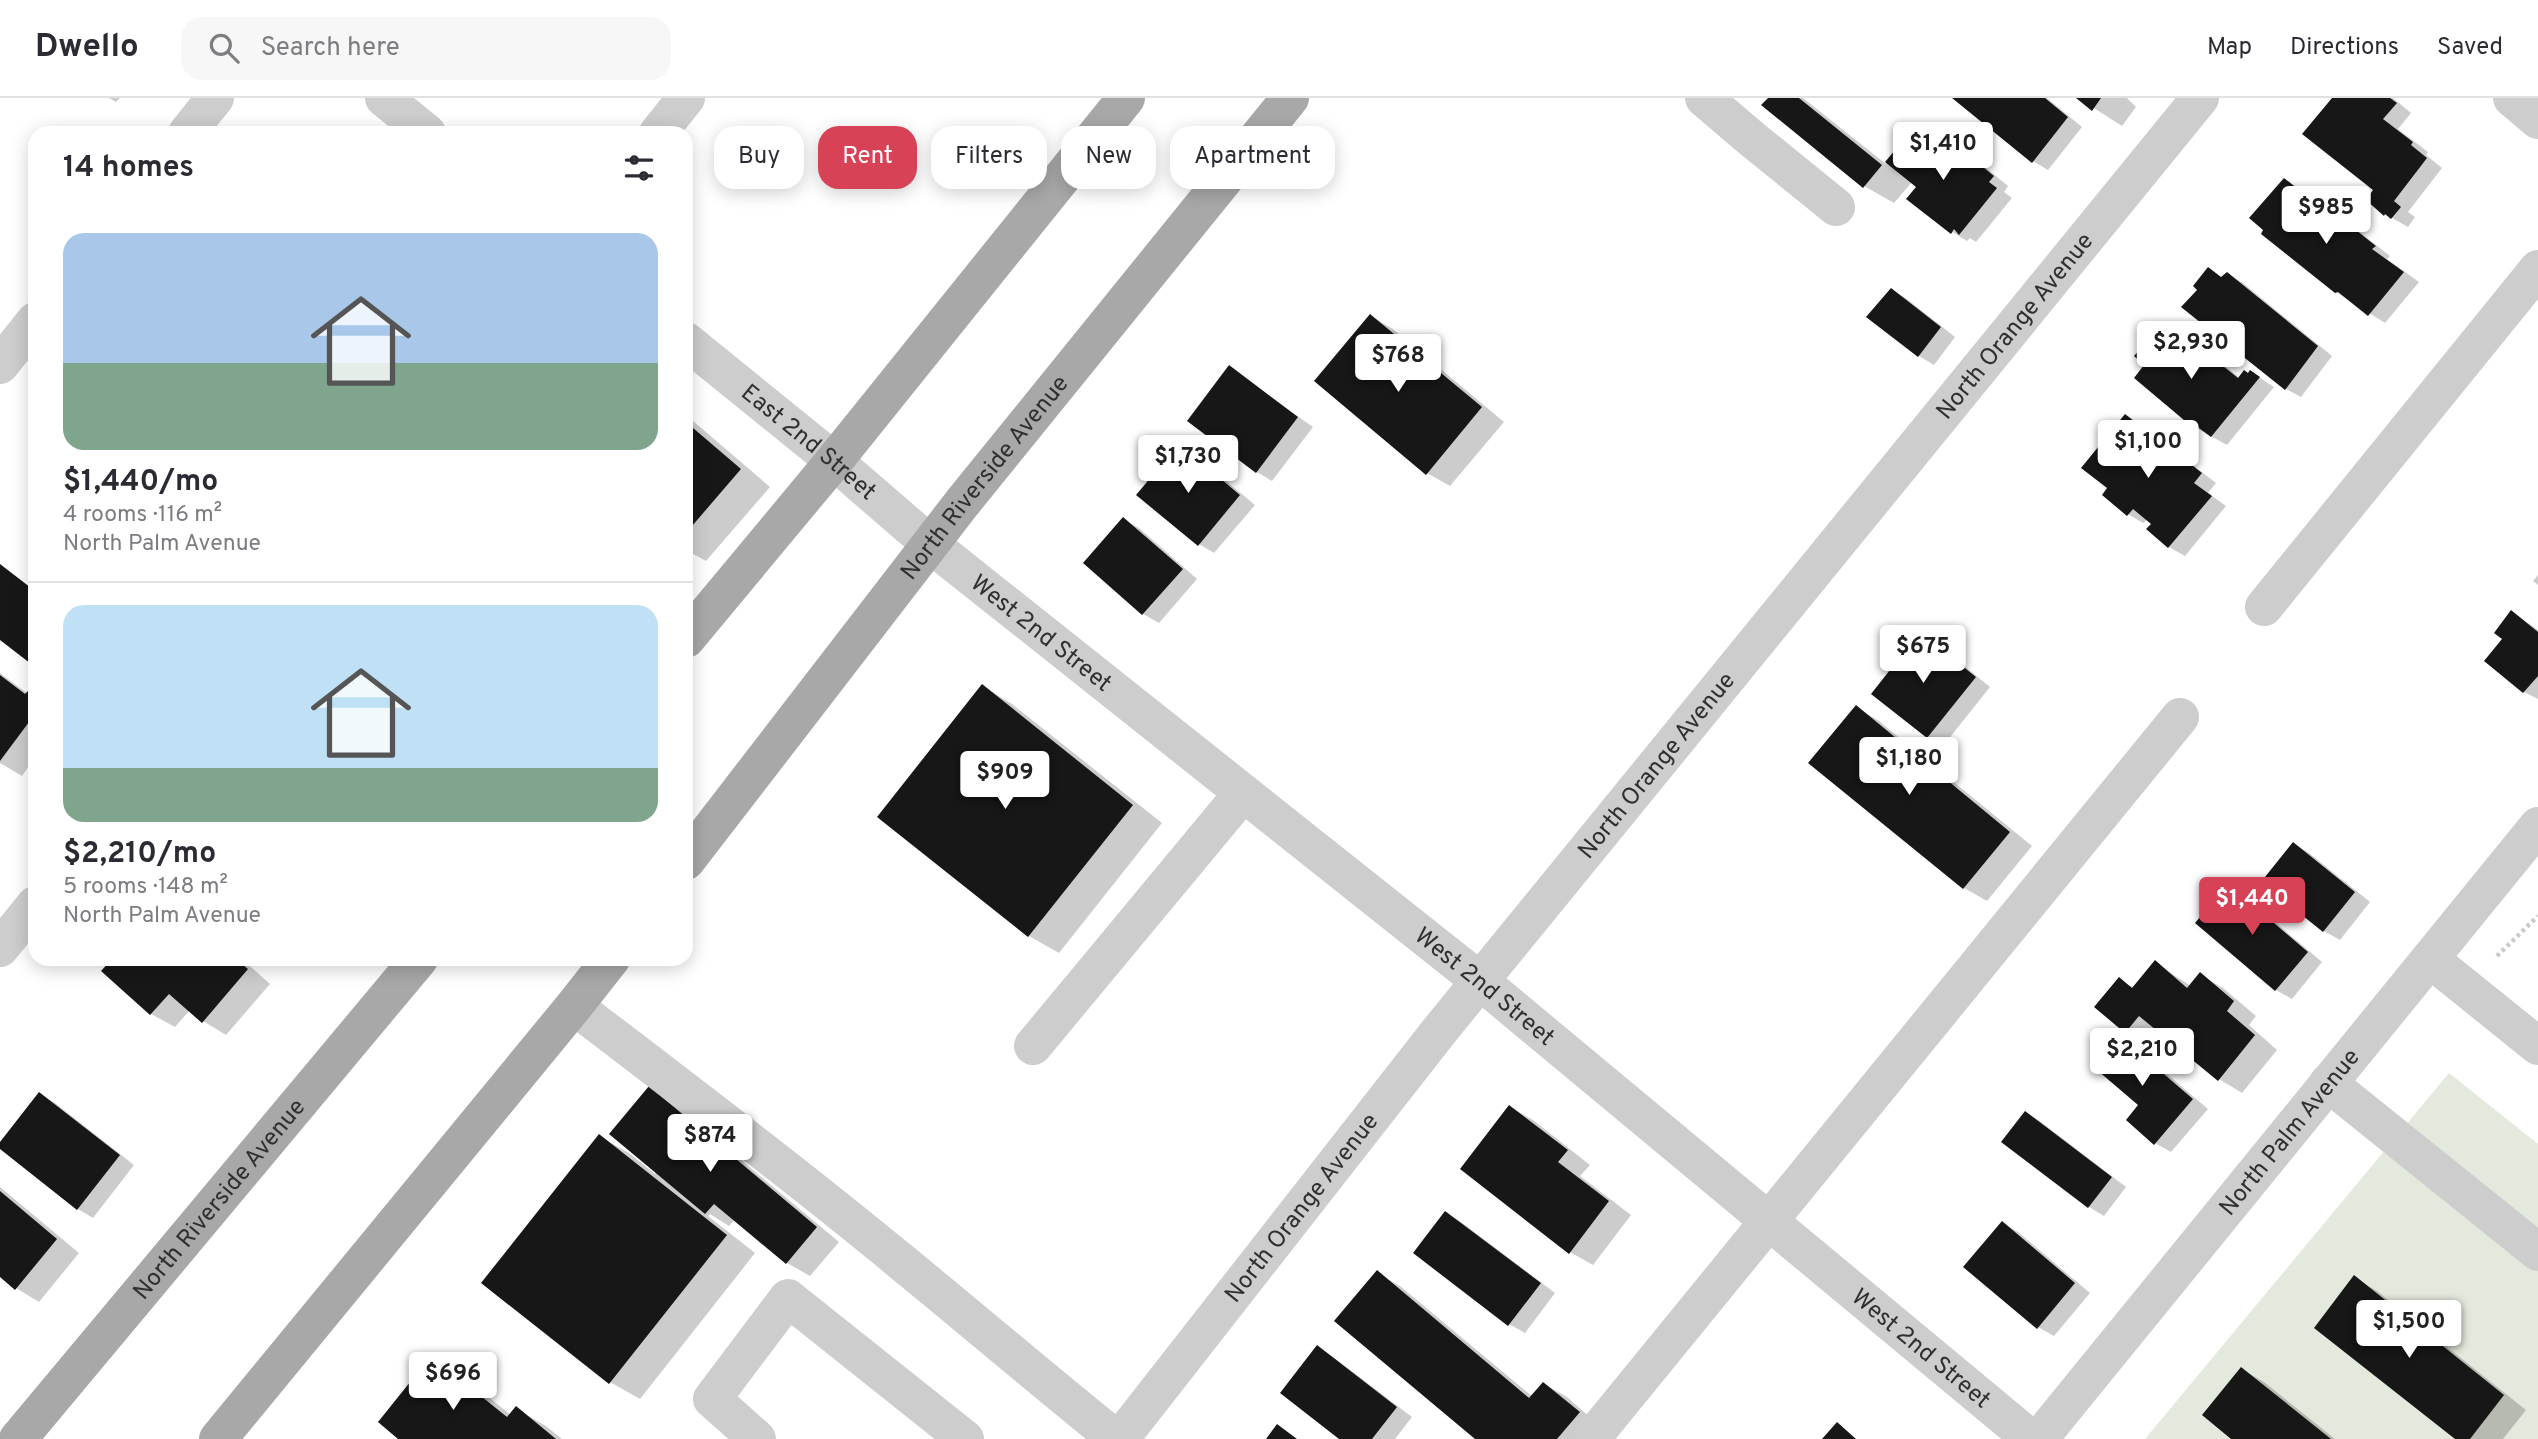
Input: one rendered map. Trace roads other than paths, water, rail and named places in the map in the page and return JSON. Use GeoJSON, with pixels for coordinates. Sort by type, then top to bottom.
{"type":"FeatureCollection","features":[{"type":"Feature","properties":{"kind":"main road"},"geometry":{"type":"LineString","coordinates":[[693,631],[834,461],[1126,98]]}},
{"type":"Feature","properties":{"kind":"main road","name":"North Riverside Avenue"},"geometry":{"type":"LineString","coordinates":[[693,852],[930,544],[1290,98]]}},
{"type":"Feature","properties":{"kind":"main road","name":"North Riverside Avenue"},"geometry":{"type":"LineString","coordinates":[[18,1439],[413,966]]}},
{"type":"Feature","properties":{"kind":"main road"},"geometry":{"type":"LineString","coordinates":[[218,1439],[605,966]]}},
{"type":"Feature","properties":{"kind":"street"},"geometry":{"type":"LineString","coordinates":[[193,126],[215,98]]}},
{"type":"Feature","properties":{"kind":"street"},"geometry":{"type":"LineString","coordinates":[[384,98],[419,126]]}},
{"type":"Feature","properties":{"kind":"street"},"geometry":{"type":"LineString","coordinates":[[664,126],[686,98]]}},
{"type":"Feature","properties":{"kind":"street"},"geometry":{"type":"LineString","coordinates":[[1704,98],[1836,207]]}},
{"type":"Feature","properties":{"kind":"street","name":"North Orange Avenue"},"geometry":{"type":"LineString","coordinates":[[1118,1439],[1480,981],[2200,98]]}},
{"type":"Feature","properties":{"kind":"street"},"geometry":{"type":"LineString","coordinates":[[2512,98],[2538,120]]}},
{"type":"Feature","properties":{"kind":"street"},"geometry":{"type":"LineString","coordinates":[[2264,607],[2538,269]]}},
{"type":"Feature","properties":{"kind":"street"},"geometry":{"type":"LineString","coordinates":[[0,365],[28,330]]}},
{"type":"Feature","properties":{"kind":"street","name":"East 2nd Street"},"geometry":{"type":"LineString","coordinates":[[693,347],[834,461],[930,544]]}},
{"type":"Feature","properties":{"kind":"street","name":"West 2nd Street"},"geometry":{"type":"LineString","coordinates":[[930,544],[1480,981],[2031,1439]]}},
{"type":"Feature","properties":{"kind":"street"},"geometry":{"type":"LineString","coordinates":[[1591,1439],[2180,717]]}},
{"type":"Feature","properties":{"kind":"street"},"geometry":{"type":"LineString","coordinates":[[1033,1046],[1242,793]]}},
{"type":"Feature","properties":{"kind":"street","name":"North Palm Avenue"},"geometry":{"type":"LineString","coordinates":[[2039,1439],[2538,826]]}},
{"type":"Feature","properties":{"kind":"street"},"geometry":{"type":"LineString","coordinates":[[0,948],[28,914]]}},
{"type":"Feature","properties":{"kind":"street"},"geometry":{"type":"LineString","coordinates":[[2430,959],[2538,1046]]}},
{"type":"Feature","properties":{"kind":"street"},"geometry":{"type":"LineString","coordinates":[[574,1006],[691,1094],[1118,1439]]}},
{"type":"Feature","properties":{"kind":"street"},"geometry":{"type":"LineString","coordinates":[[2328,1083],[2538,1252]]}},
{"type":"Feature","properties":{"kind":"street"},"geometry":{"type":"LineString","coordinates":[[757,1439],[712,1399],[788,1298],[965,1439]]}}]}
